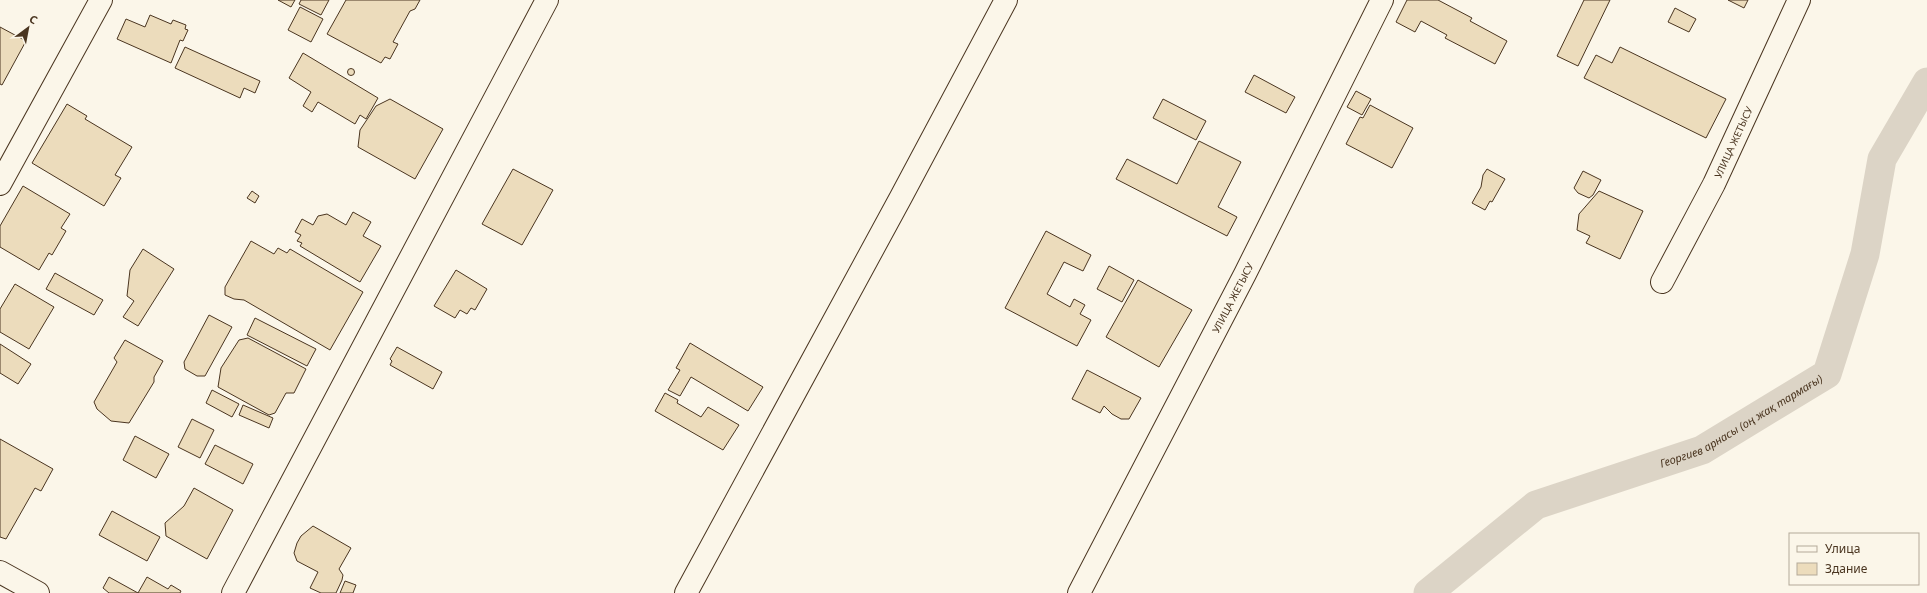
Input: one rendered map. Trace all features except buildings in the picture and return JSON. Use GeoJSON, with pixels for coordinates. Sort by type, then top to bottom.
{"type":"FeatureCollection","features":[{"type":"Feature","properties":{"kind":"street"},"geometry":{"type":"LineString","coordinates":[[0,184],[102,0]]}},
{"type":"Feature","properties":{"kind":"street"},"geometry":{"type":"LineString","coordinates":[[233,593],[547,0]]}},
{"type":"Feature","properties":{"kind":"street"},"geometry":{"type":"LineString","coordinates":[[686,593],[1006,0]]}},
{"type":"Feature","properties":{"kind":"street","name":"УЛИЦА ЖЕТЫСУ"},"geometry":{"type":"LineString","coordinates":[[1079,593],[1246,274],[1382,0]]}},
{"type":"Feature","properties":{"kind":"street","name":"УЛИЦА ЖЕТЫСУ"},"geometry":{"type":"LineString","coordinates":[[1662,282],[1714,184],[1799,0]]}},
{"type":"Feature","properties":{"kind":"street"},"geometry":{"type":"LineString","coordinates":[[0,572],[38,593]]}},
{"type":"Feature","properties":{"kind":"waterway","name":"Георгиев арнасы (оң жақ тармағы)"},"geometry":{"type":"LineString","coordinates":[[1428,593],[1536,505],[1702,450],[1827,374],[1865,254],[1882,159],[1927,82]]}}]}
